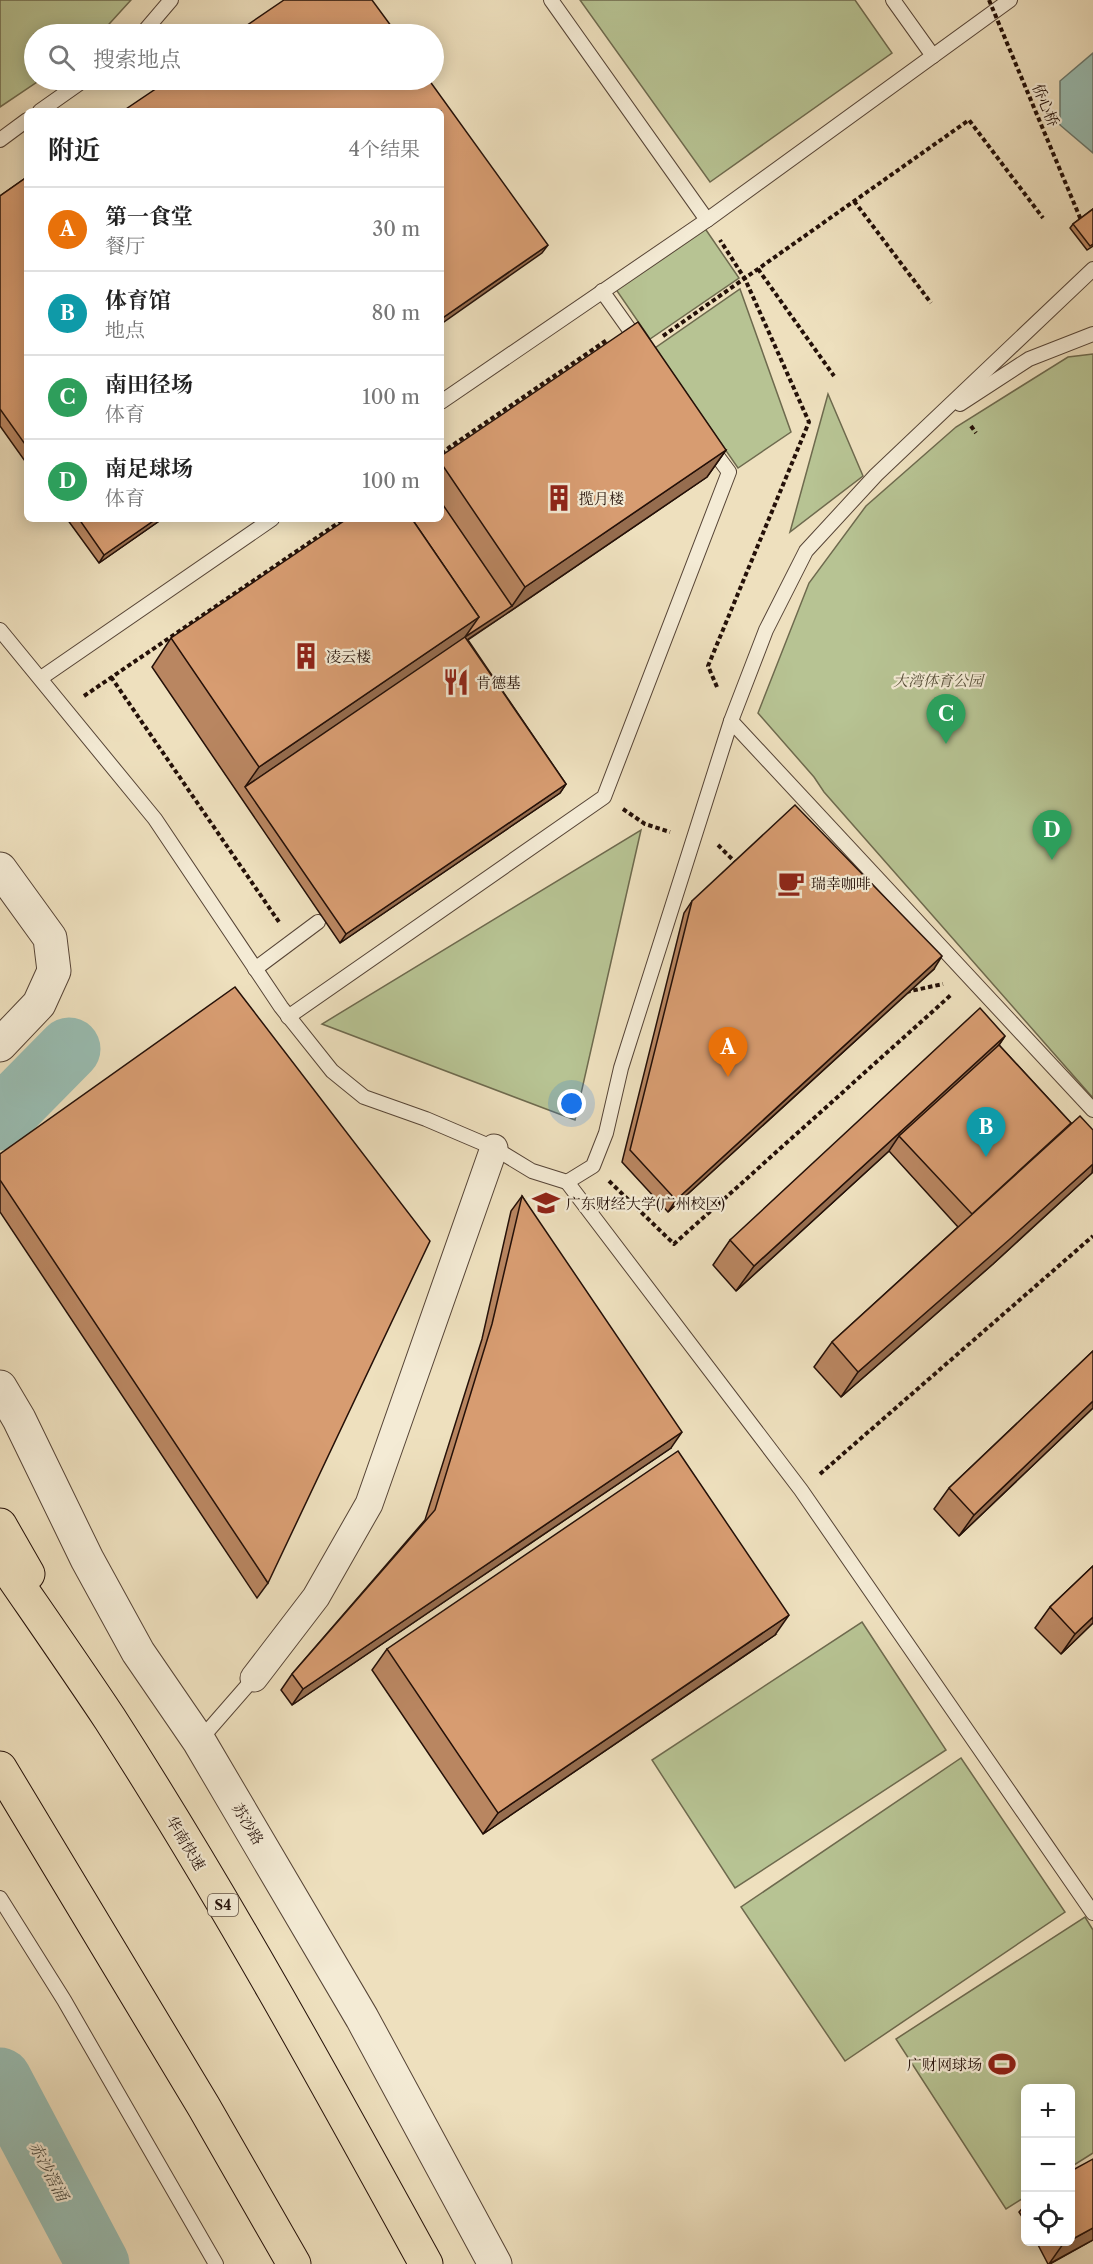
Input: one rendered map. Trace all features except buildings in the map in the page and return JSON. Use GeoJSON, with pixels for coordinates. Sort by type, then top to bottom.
{"type":"FeatureCollection","features":[{"type":"Feature","properties":{"kind":"highway"},"geometry":{"type":"LineString","coordinates":[[0,1525],[110,1719]]}},
{"type":"Feature","properties":{"kind":"highway","name":"华南快速"},"geometry":{"type":"LineString","coordinates":[[0,1558],[110,1719],[194,1857],[318,2067],[426,2264]]}},
{"type":"Feature","properties":{"kind":"highway"},"geometry":{"type":"LineString","coordinates":[[0,1768],[198,2097],[294,2264]]}},
{"type":"Feature","properties":{"kind":"street"},"geometry":{"type":"LineString","coordinates":[[0,869],[50,938],[54,970],[39,1004],[0,1045]]}},
{"type":"Feature","properties":{"kind":"street"},"geometry":{"type":"LineString","coordinates":[[254,1678],[316,1597],[369,1504],[494,1148]]}},
{"type":"Feature","properties":{"kind":"street","name":"苏沙路"},"geometry":{"type":"LineString","coordinates":[[0,1387],[19,1419],[87,1559],[138,1652],[199,1741],[362,2018],[495,2264]]}},
{"type":"Feature","properties":{"kind":"lane"},"geometry":{"type":"LineString","coordinates":[[151,24],[171,0]]}},
{"type":"Feature","properties":{"kind":"lane"},"geometry":{"type":"LineString","coordinates":[[551,0],[707,220]]}},
{"type":"Feature","properties":{"kind":"lane"},"geometry":{"type":"LineString","coordinates":[[893,0],[933,56]]}},
{"type":"Feature","properties":{"kind":"lane"},"geometry":{"type":"LineString","coordinates":[[444,400],[707,220],[933,56],[991,6],[1010,0]]}},
{"type":"Feature","properties":{"kind":"lane"},"geometry":{"type":"LineString","coordinates":[[44,108],[70,90]]}},
{"type":"Feature","properties":{"kind":"lane"},"geometry":{"type":"LineString","coordinates":[[0,140],[24,122]]}},
{"type":"Feature","properties":{"kind":"lane"},"geometry":{"type":"LineString","coordinates":[[567,1182],[593,1166],[606,1133],[621,1068],[731,721],[766,630],[806,551],[876,475],[1093,269]]}},
{"type":"Feature","properties":{"kind":"lane"},"geometry":{"type":"LineString","coordinates":[[603,291],[644,350]]}},
{"type":"Feature","properties":{"kind":"lane"},"geometry":{"type":"LineString","coordinates":[[876,475],[966,399],[1029,359],[1093,334]]}},
{"type":"Feature","properties":{"kind":"lane"},"geometry":{"type":"LineString","coordinates":[[288,1017],[604,797],[729,472],[703,435]]}},
{"type":"Feature","properties":{"kind":"lane"},"geometry":{"type":"LineString","coordinates":[[41,678],[268,522]]}},
{"type":"Feature","properties":{"kind":"lane"},"geometry":{"type":"LineString","coordinates":[[0,630],[155,819],[288,1017],[332,1071],[364,1097],[426,1119],[494,1148],[532,1171],[567,1182],[801,1490],[1093,1913]]}},
{"type":"Feature","properties":{"kind":"lane"},"geometry":{"type":"LineString","coordinates":[[731,721],[1093,1110]]}},
{"type":"Feature","properties":{"kind":"lane"},"geometry":{"type":"LineString","coordinates":[[255,969],[318,922]]}},
{"type":"Feature","properties":{"kind":"lane"},"geometry":{"type":"LineString","coordinates":[[199,1741],[254,1678]]}},
{"type":"Feature","properties":{"kind":"lane"},"geometry":{"type":"LineString","coordinates":[[0,1898],[64,2000],[216,2264]]}},
{"type":"Feature","properties":{"kind":"path","name":"侨心桥"},"geometry":{"type":"LineString","coordinates":[[991,6],[1081,220]]}},
{"type":"Feature","properties":{"kind":"path"},"geometry":{"type":"LineString","coordinates":[[644,350],[969,120],[1043,218]]}},
{"type":"Feature","properties":{"kind":"path"},"geometry":{"type":"LineString","coordinates":[[854,201],[931,303]]}},
{"type":"Feature","properties":{"kind":"path"},"geometry":{"type":"LineString","coordinates":[[707,220],[745,279],[809,422],[708,666],[731,721]]}},
{"type":"Feature","properties":{"kind":"path"},"geometry":{"type":"LineString","coordinates":[[758,269],[834,376]]}},
{"type":"Feature","properties":{"kind":"path"},"geometry":{"type":"LineString","coordinates":[[444,451],[608,339]]}},
{"type":"Feature","properties":{"kind":"path"},"geometry":{"type":"LineString","coordinates":[[65,709],[340,522]]}},
{"type":"Feature","properties":{"kind":"path"},"geometry":{"type":"LineString","coordinates":[[111,677],[292,941]]}},
{"type":"Feature","properties":{"kind":"path"},"geometry":{"type":"LineString","coordinates":[[906,992],[970,978]]}},
{"type":"Feature","properties":{"kind":"path"},"geometry":{"type":"LineString","coordinates":[[593,1166],[674,1244],[970,978]]}},
{"type":"Feature","properties":{"kind":"path"},"geometry":{"type":"LineString","coordinates":[[801,1490],[1093,1236]]}},
{"type":"Feature","properties":{"kind":"green space"},"geometry":{"type":"Polygon","coordinates":[[[0,0],[131,0],[109,24],[24,24],[25,90],[0,107],[0,0]]]}},
{"type":"Feature","properties":{"kind":"green space"},"geometry":{"type":"Polygon","coordinates":[[[580,0],[855,0],[892,53],[710,182],[580,0]]]}},
{"type":"Feature","properties":{"kind":"green space"},"geometry":{"type":"Polygon","coordinates":[[[704,227],[739,278],[650,339],[615,288],[704,227]]]}},
{"type":"Feature","properties":{"kind":"green space"},"geometry":{"type":"Polygon","coordinates":[[[740,289],[791,432],[738,468],[655,348],[740,289]]]}},
{"type":"Feature","properties":{"kind":"green space","name":"大湾体育公园"},"geometry":{"type":"Polygon","coordinates":[[[1093,354],[1093,1098],[824,792],[814,777],[758,713],[809,583],[866,506],[956,427],[1068,357],[1093,354]]]}},
{"type":"Feature","properties":{"kind":"green space"},"geometry":{"type":"Polygon","coordinates":[[[828,394],[863,476],[790,532],[828,394]]]}},
{"type":"Feature","properties":{"kind":"green space"},"geometry":{"type":"Polygon","coordinates":[[[641,830],[575,1120],[322,1024],[641,830]]]}},
{"type":"Feature","properties":{"kind":"green space"},"geometry":{"type":"Polygon","coordinates":[[[862,1622],[946,1750],[735,1888],[652,1760],[862,1622]]]}},
{"type":"Feature","properties":{"kind":"green space"},"geometry":{"type":"Polygon","coordinates":[[[961,1758],[1065,1912],[845,2061],[741,1907],[961,1758]]]}},
{"type":"Feature","properties":{"kind":"green space","name":"广财网球场"},"geometry":{"type":"Polygon","coordinates":[[[1085,1917],[1093,1930],[1093,2153],[1075,2164],[1075,2084],[1021,2084],[1021,2200],[1006,2209],[896,2039],[1085,1917]]]}},
{"type":"Feature","properties":{"kind":"water"},"geometry":{"type":"Polygon","coordinates":[[[1093,53],[1093,153],[1060,125],[1060,81],[1093,53]]]}},
{"type":"Feature","properties":{"kind":"waterway","name":"赤沙滘涌"},"geometry":{"type":"LineString","coordinates":[[0,1119],[69,1049]]}},
{"type":"Feature","properties":{"kind":"waterway","name":"赤沙滘涌"},"geometry":{"type":"LineString","coordinates":[[0,2079],[98,2264]]}},
{"type":"Feature","properties":{"kind":"place","name":"揽月楼"},"geometry":{"type":"Point","coordinates":[559,498]}},
{"type":"Feature","properties":{"kind":"place","name":"凌云楼"},"geometry":{"type":"Point","coordinates":[306,656]}},
{"type":"Feature","properties":{"kind":"place","name":"肯德基"},"geometry":{"type":"Point","coordinates":[456,682]}},
{"type":"Feature","properties":{"kind":"place","name":"南田径场"},"geometry":{"type":"Point","coordinates":[946,744]}},
{"type":"Feature","properties":{"kind":"place","name":"南足球场"},"geometry":{"type":"Point","coordinates":[1052,860]}},
{"type":"Feature","properties":{"kind":"place","name":"瑞幸咖啡"},"geometry":{"type":"Point","coordinates":[791,883]}},
{"type":"Feature","properties":{"kind":"place","name":"第一食堂"},"geometry":{"type":"Point","coordinates":[728,1077]}},
{"type":"Feature","properties":{"kind":"place","name":"体育馆"},"geometry":{"type":"Point","coordinates":[986,1157]}},
{"type":"Feature","properties":{"kind":"place","name":"广东财经大学(广州校区)"},"geometry":{"type":"Point","coordinates":[546,1203]}},
{"type":"Feature","properties":{"kind":"place","name":"广财网球场"},"geometry":{"type":"Point","coordinates":[1002,2064]}}]}
